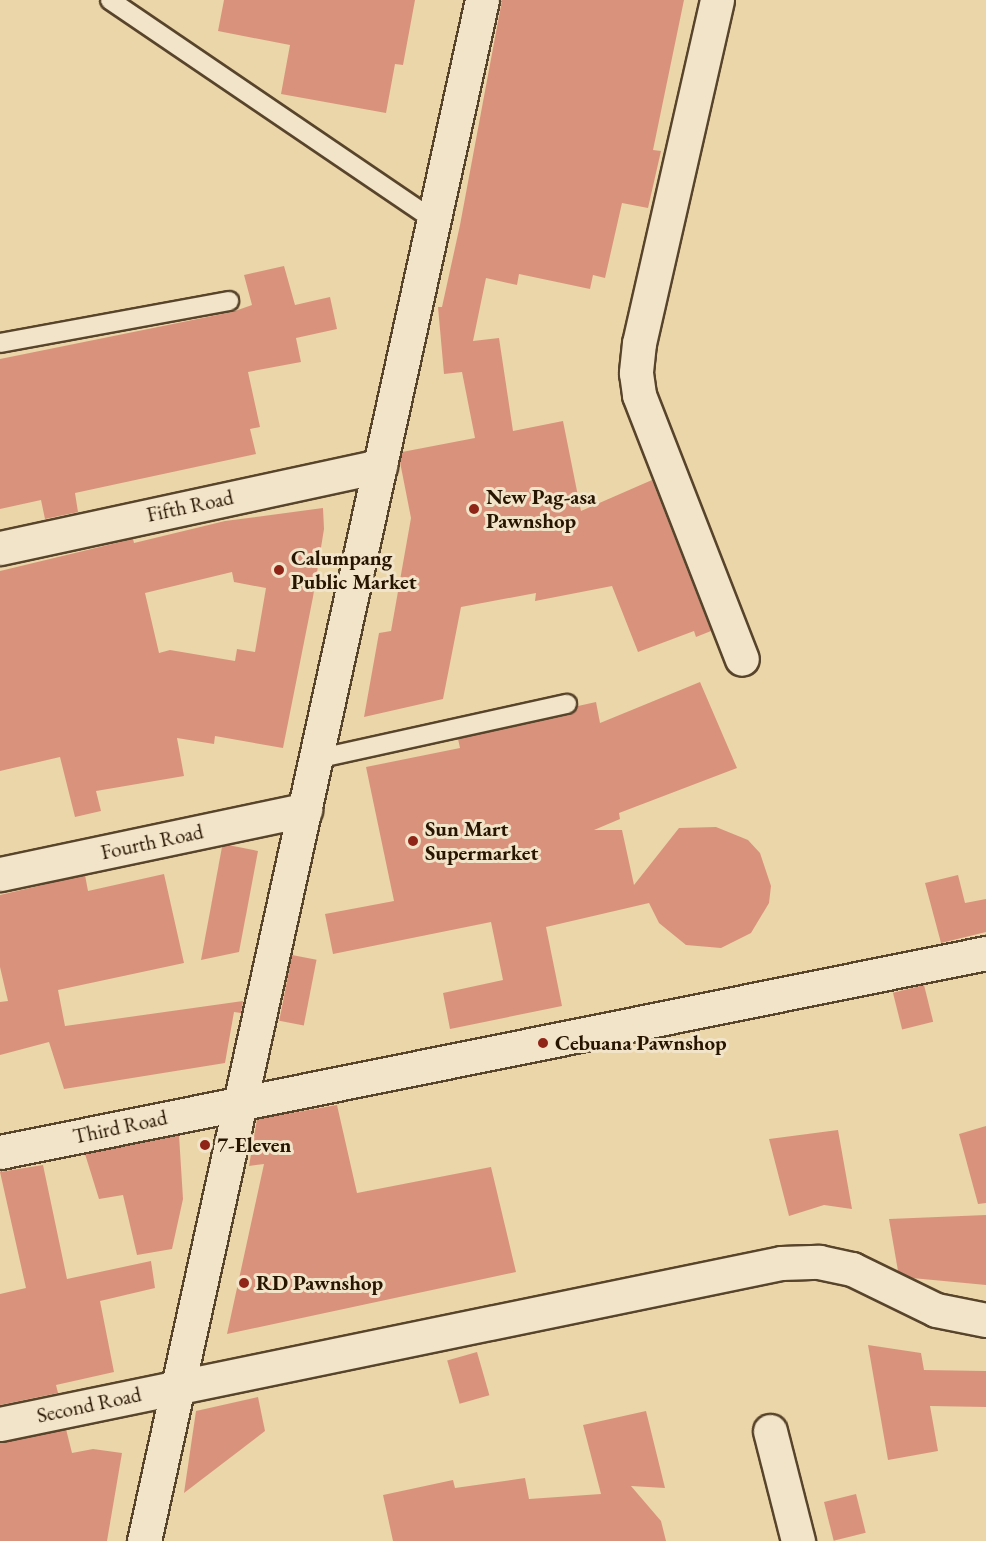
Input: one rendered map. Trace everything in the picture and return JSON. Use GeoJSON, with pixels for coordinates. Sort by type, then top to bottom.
{"type":"FeatureCollection","features":[{"type":"Feature","properties":{"kind":"street"},"geometry":{"type":"LineString","coordinates":[[144,1541],[482,0]]}},
{"type":"Feature","properties":{"kind":"street"},"geometry":{"type":"LineString","coordinates":[[717,0],[639,343],[636,373],[639,395],[742,659]]}},
{"type":"Feature","properties":{"kind":"street","name":"Fifth Road"},"geometry":{"type":"LineString","coordinates":[[0,548],[380,466]]}},
{"type":"Feature","properties":{"kind":"street","name":"Fourth Road"},"geometry":{"type":"LineString","coordinates":[[0,874],[305,810]]}},
{"type":"Feature","properties":{"kind":"street","name":"Third Road"},"geometry":{"type":"LineString","coordinates":[[0,1152],[986,953]]}},
{"type":"Feature","properties":{"kind":"street","name":"Second Road"},"geometry":{"type":"LineString","coordinates":[[0,1424],[781,1263],[819,1262],[852,1269],[936,1310],[986,1320]]}},
{"type":"Feature","properties":{"kind":"street"},"geometry":{"type":"LineString","coordinates":[[770,1431],[798,1541]]}},
{"type":"Feature","properties":{"kind":"lane"},"geometry":{"type":"LineString","coordinates":[[110,0],[434,220]]}},
{"type":"Feature","properties":{"kind":"lane"},"geometry":{"type":"LineString","coordinates":[[0,343],[229,301]]}},
{"type":"Feature","properties":{"kind":"lane"},"geometry":{"type":"LineString","coordinates":[[316,759],[567,704]]}},
{"type":"Feature","properties":{"kind":"building"},"geometry":{"type":"Polygon","coordinates":[[[224,0],[415,0],[403,65],[395,64],[386,113],[281,94],[290,45],[218,31],[224,0]]]}},
{"type":"Feature","properties":{"kind":"building"},"geometry":{"type":"Polygon","coordinates":[[[502,0],[684,0],[653,150],[661,151],[648,208],[622,203],[605,278],[593,275],[590,289],[519,274],[517,285],[486,278],[473,341],[499,338],[513,431],[563,421],[581,511],[652,480],[711,631],[696,637],[694,631],[638,652],[612,586],[535,601],[536,593],[461,607],[443,699],[364,717],[379,633],[391,631],[411,518],[400,462],[402,452],[475,438],[462,372],[444,374],[438,307],[442,307],[460,225],[502,0]]]}},
{"type":"Feature","properties":{"kind":"building"},"geometry":{"type":"Polygon","coordinates":[[[284,266],[295,305],[330,297],[337,329],[296,338],[301,362],[248,372],[260,427],[250,429],[256,454],[75,493],[78,512],[45,519],[41,500],[0,509],[0,359],[232,312],[252,305],[244,275],[284,266]]]}},
{"type":"Feature","properties":{"kind":"building"},"geometry":{"type":"Polygon","coordinates":[[[323,508],[324,529],[313,597],[283,748],[215,736],[214,744],[177,738],[184,776],[96,791],[101,811],[75,817],[60,757],[0,771],[0,571],[133,539],[134,543],[225,521],[323,508]],[[232,572],[145,593],[159,653],[170,650],[235,661],[237,649],[255,652],[266,588],[234,582],[232,572]]]}},
{"type":"Feature","properties":{"kind":"building"},"geometry":{"type":"Polygon","coordinates":[[[700,682],[737,768],[619,813],[620,819],[594,830],[622,830],[634,885],[679,828],[716,827],[748,840],[760,853],[771,886],[769,903],[751,933],[721,948],[686,945],[659,923],[649,903],[546,927],[562,1006],[450,1029],[443,993],[503,980],[491,922],[333,954],[325,914],[394,901],[366,767],[460,748],[458,739],[569,715],[578,706],[596,702],[600,723],[700,682]]]}},
{"type":"Feature","properties":{"kind":"building"},"geometry":{"type":"Polygon","coordinates":[[[228,845],[258,851],[239,952],[201,960],[222,847],[228,845]]]}},
{"type":"Feature","properties":{"kind":"building"},"geometry":{"type":"Polygon","coordinates":[[[164,874],[184,963],[58,990],[65,1026],[243,1001],[241,1013],[234,1012],[225,1063],[64,1089],[49,1042],[0,1055],[0,1002],[8,1001],[0,967],[0,895],[85,875],[88,891],[164,874]]]}},
{"type":"Feature","properties":{"kind":"building"},"geometry":{"type":"Polygon","coordinates":[[[958,875],[965,903],[986,899],[986,932],[941,943],[925,883],[958,875]]]}},
{"type":"Feature","properties":{"kind":"building"},"geometry":{"type":"Polygon","coordinates":[[[292,955],[317,960],[304,1026],[279,1021],[292,955]]]}},
{"type":"Feature","properties":{"kind":"building"},"geometry":{"type":"Polygon","coordinates":[[[924,985],[933,1022],[902,1030],[893,993],[924,985]]]}},
{"type":"Feature","properties":{"kind":"building"},"geometry":{"type":"Polygon","coordinates":[[[337,1105],[357,1193],[491,1167],[516,1272],[227,1334],[264,1164],[249,1166],[257,1119],[337,1105]]]}},
{"type":"Feature","properties":{"kind":"building"},"geometry":{"type":"Polygon","coordinates":[[[986,1126],[986,1203],[978,1204],[959,1134],[986,1126]]]}},
{"type":"Feature","properties":{"kind":"building"},"geometry":{"type":"Polygon","coordinates":[[[838,1130],[852,1209],[824,1205],[789,1216],[769,1139],[838,1130]]]}},
{"type":"Feature","properties":{"kind":"building"},"geometry":{"type":"Polygon","coordinates":[[[179,1135],[183,1199],[172,1249],[137,1255],[123,1195],[99,1199],[85,1154],[179,1135]]]}},
{"type":"Feature","properties":{"kind":"building"},"geometry":{"type":"Polygon","coordinates":[[[43,1165],[67,1279],[151,1261],[155,1288],[100,1301],[114,1372],[56,1385],[58,1393],[0,1405],[0,1294],[26,1288],[0,1172],[43,1165]]]}},
{"type":"Feature","properties":{"kind":"building"},"geometry":{"type":"Polygon","coordinates":[[[986,1215],[986,1285],[912,1278],[898,1271],[889,1219],[986,1215]]]}},
{"type":"Feature","properties":{"kind":"building"},"geometry":{"type":"Polygon","coordinates":[[[868,1345],[921,1353],[924,1370],[986,1371],[986,1407],[930,1406],[938,1451],[888,1460],[868,1345]]]}},
{"type":"Feature","properties":{"kind":"building"},"geometry":{"type":"Polygon","coordinates":[[[477,1352],[489,1395],[460,1404],[447,1361],[477,1352]]]}},
{"type":"Feature","properties":{"kind":"building"},"geometry":{"type":"Polygon","coordinates":[[[258,1397],[265,1431],[184,1493],[196,1411],[258,1397]]]}},
{"type":"Feature","properties":{"kind":"building"},"geometry":{"type":"Polygon","coordinates":[[[646,1411],[665,1488],[631,1486],[661,1521],[666,1541],[393,1541],[383,1495],[453,1480],[455,1488],[525,1478],[529,1499],[601,1494],[583,1425],[646,1411]]]}},
{"type":"Feature","properties":{"kind":"building"},"geometry":{"type":"Polygon","coordinates":[[[66,1429],[72,1453],[93,1449],[122,1453],[107,1541],[0,1541],[0,1442],[66,1429]]]}},
{"type":"Feature","properties":{"kind":"building"},"geometry":{"type":"Polygon","coordinates":[[[856,1494],[866,1533],[834,1541],[824,1502],[856,1494]]]}},
{"type":"Feature","properties":{"kind":"place","name":"New Pag-asa Pawnshop"},"geometry":{"type":"Point","coordinates":[474,509]}},
{"type":"Feature","properties":{"kind":"place","name":"Calumpang Public Market"},"geometry":{"type":"Point","coordinates":[279,570]}},
{"type":"Feature","properties":{"kind":"place","name":"Sun Mart Supermarket"},"geometry":{"type":"Point","coordinates":[413,841]}},
{"type":"Feature","properties":{"kind":"place","name":"Cebuana Pawnshop"},"geometry":{"type":"Point","coordinates":[543,1043]}},
{"type":"Feature","properties":{"kind":"place","name":"7-Eleven"},"geometry":{"type":"Point","coordinates":[205,1145]}},
{"type":"Feature","properties":{"kind":"place","name":"RD Pawnshop"},"geometry":{"type":"Point","coordinates":[244,1283]}}]}
